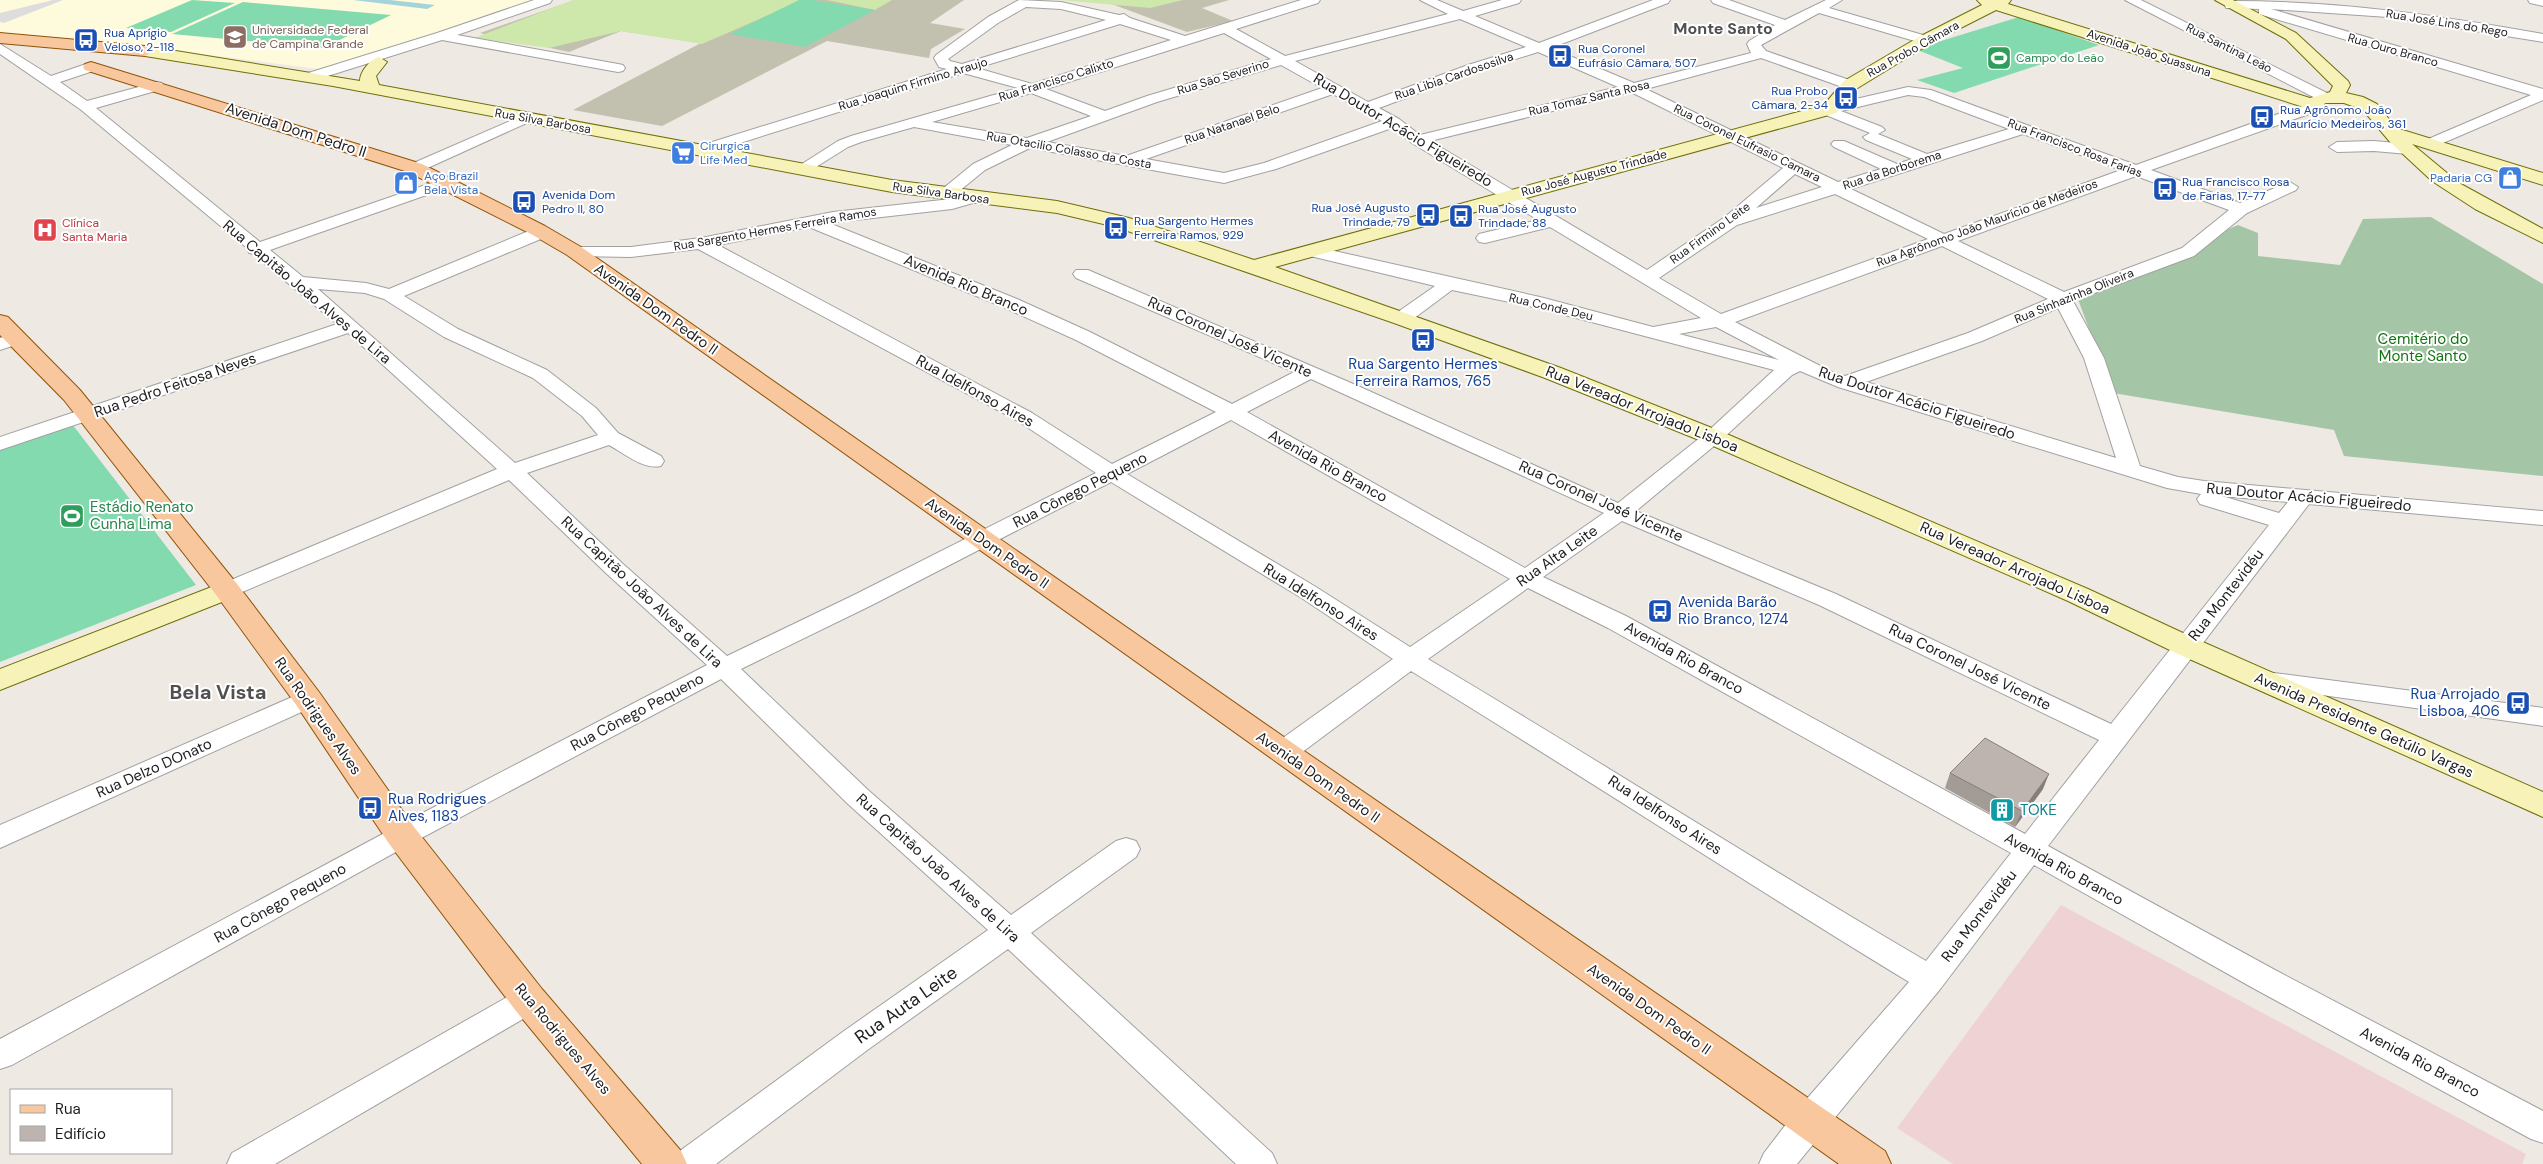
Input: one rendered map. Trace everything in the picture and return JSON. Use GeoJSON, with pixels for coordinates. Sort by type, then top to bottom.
{"type":"FeatureCollection","features":[{"type":"Feature","properties":{"kind":"main road","name":"Avenida João Suassuna"},"geometry":{"type":"LineString","coordinates":[[1994,1],[2250,86],[2331,106],[2388,131],[2543,179]]}},
{"type":"Feature","properties":{"kind":"main road","name":"Rua Probo Câmara"},"geometry":{"type":"LineString","coordinates":[[1828,110],[1850,85],[1994,1]]}},
{"type":"Feature","properties":{"kind":"main road"},"geometry":{"type":"LineString","coordinates":[[2232,3],[2291,36],[2342,85],[2331,106]]}},
{"type":"Feature","properties":{"kind":"main road","name":"Rua Silva Barbosa"},"geometry":{"type":"LineString","coordinates":[[0,38],[145,51],[310,77],[946,194],[1084,211]]}},
{"type":"Feature","properties":{"kind":"main road"},"geometry":{"type":"LineString","coordinates":[[91,67],[145,51]]}},
{"type":"Feature","properties":{"kind":"main road"},"geometry":{"type":"LineString","coordinates":[[374,89],[368,83],[368,76],[379,62]]}},
{"type":"Feature","properties":{"kind":"main road","name":"Avenida Dom Pedro II"},"geometry":{"type":"LineString","coordinates":[[91,67],[157,86],[415,168],[542,232],[574,251],[1283,752],[1871,1164]]}},
{"type":"Feature","properties":{"kind":"main road"},"geometry":{"type":"LineString","coordinates":[[2331,106],[2363,103],[2373,109],[2374,114],[2388,131],[2427,167],[2454,186],[2543,237]]}},
{"type":"Feature","properties":{"kind":"main road"},"geometry":{"type":"LineString","coordinates":[[2331,106],[2367,117],[2374,114]]}},
{"type":"Feature","properties":{"kind":"main road","name":"Rua José Augusto Trindade"},"geometry":{"type":"LineString","coordinates":[[1253,268],[1512,195],[1828,110]]}},
{"type":"Feature","properties":{"kind":"main road","name":"Rua Vereador Arrojado Lisboa"},"geometry":{"type":"LineString","coordinates":[[1084,211],[1154,232],[1253,268],[1402,318],[1553,373],[1713,437],[2078,596],[2186,646]]}},
{"type":"Feature","properties":{"kind":"main road","name":"Rua Rodrigues Alves"},"geometry":{"type":"LineString","coordinates":[[0,322],[9,341],[88,415],[227,590],[308,699],[402,836],[529,1000],[667,1164]]}},
{"type":"Feature","properties":{"kind":"main road"},"geometry":{"type":"LineString","coordinates":[[0,680],[227,590]]}},
{"type":"Feature","properties":{"kind":"main road","name":"Avenida Presidente Getúlio Vargas"},"geometry":{"type":"LineString","coordinates":[[2186,646],[2543,805]]}},
{"type":"Feature","properties":{"kind":"street"},"geometry":{"type":"LineString","coordinates":[[310,77],[442,36],[546,0]]}},
{"type":"Feature","properties":{"kind":"street"},"geometry":{"type":"LineString","coordinates":[[1105,116],[1033,88],[944,64],[941,58],[1017,6],[1038,0],[1097,8],[1185,41]]}},
{"type":"Feature","properties":{"kind":"street","name":"Rua Francisco Calixto"},"geometry":{"type":"LineString","coordinates":[[802,168],[848,142],[1033,88],[1314,0]]}},
{"type":"Feature","properties":{"kind":"street","name":"Rua Coronel Eufrasio Camara"},"geometry":{"type":"LineString","coordinates":[[1426,0],[1633,88],[1945,239],[2063,299]]}},
{"type":"Feature","properties":{"kind":"street","name":"Rua São Severino"},"geometry":{"type":"LineString","coordinates":[[946,194],[979,167],[1029,143],[1105,116],[1199,84],[1283,60],[1515,0]]}},
{"type":"Feature","properties":{"kind":"street","name":"Rua Libia Cardososilva"},"geometry":{"type":"LineString","coordinates":[[1368,107],[1473,68],[1595,29],[1664,0]]}},
{"type":"Feature","properties":{"kind":"street"},"geometry":{"type":"LineString","coordinates":[[1717,0],[1786,25]]}},
{"type":"Feature","properties":{"kind":"street","name":"Rua Tomaz Santa Rosa"},"geometry":{"type":"LineString","coordinates":[[1417,140],[1633,88],[1759,47],[1786,25],[1836,0]]}},
{"type":"Feature","properties":{"kind":"street","name":"Rua Santina Leão"},"geometry":{"type":"LineString","coordinates":[[2131,0],[2331,106]]}},
{"type":"Feature","properties":{"kind":"street"},"geometry":{"type":"LineString","coordinates":[[2534,0],[2543,2]]}},
{"type":"Feature","properties":{"kind":"street","name":"Rua José Lins do Rego"},"geometry":{"type":"LineString","coordinates":[[2232,3],[2293,4],[2362,10],[2447,21],[2543,38]]}},
{"type":"Feature","properties":{"kind":"street","name":"Rua Ouro Branco"},"geometry":{"type":"LineString","coordinates":[[2232,3],[2543,95]]}},
{"type":"Feature","properties":{"kind":"street"},"geometry":{"type":"LineString","coordinates":[[1818,9],[1925,40]]}},
{"type":"Feature","properties":{"kind":"street","name":"Rua Joaquim Firmino Araujo"},"geometry":{"type":"LineString","coordinates":[[702,150],[1124,18]]}},
{"type":"Feature","properties":{"kind":"street","name":"Rua Doutor Acácio Figueiredo"},"geometry":{"type":"LineString","coordinates":[[1225,28],[1394,122],[1417,140],[1512,195],[1719,321],[1836,380],[2175,483],[2204,488],[2543,518]]}},
{"type":"Feature","properties":{"kind":"street"},"geometry":{"type":"LineString","coordinates":[[333,81],[442,36],[618,68]]}},
{"type":"Feature","properties":{"kind":"street"},"geometry":{"type":"LineString","coordinates":[[1759,47],[1850,85]]}},
{"type":"Feature","properties":{"kind":"street","name":"Rua Capitão João Alves de Lira"},"geometry":{"type":"LineString","coordinates":[[0,48],[85,106],[255,249],[299,282],[351,326],[512,471],[615,569],[724,667],[858,797],[1010,932],[1260,1164]]}},
{"type":"Feature","properties":{"kind":"street"},"geometry":{"type":"LineString","coordinates":[[50,81],[91,67]]}},
{"type":"Feature","properties":{"kind":"street"},"geometry":{"type":"LineString","coordinates":[[85,106],[157,86]]}},
{"type":"Feature","properties":{"kind":"street","name":"Rua Natanael Belo"},"geometry":{"type":"LineString","coordinates":[[1129,160],[1335,88]]}},
{"type":"Feature","properties":{"kind":"street","name":"Rua José Augusto Trindade"},"geometry":{"type":"LineString","coordinates":[[1828,110],[1908,91]]}},
{"type":"Feature","properties":{"kind":"street","name":"Rua Francisco Rosa Farias"},"geometry":{"type":"LineString","coordinates":[[1908,91],[1926,93],[2241,210]]}},
{"type":"Feature","properties":{"kind":"street"},"geometry":{"type":"LineString","coordinates":[[2431,143],[2543,95]]}},
{"type":"Feature","properties":{"kind":"street","name":"Rua Agrônomo João Maurício de Medeiros"},"geometry":{"type":"LineString","coordinates":[[1655,332],[1719,321],[2136,170],[2331,106]]}},
{"type":"Feature","properties":{"kind":"street"},"geometry":{"type":"LineString","coordinates":[[1828,110],[1925,159]]}},
{"type":"Feature","properties":{"kind":"street"},"geometry":{"type":"LineString","coordinates":[[415,168],[526,118]]}},
{"type":"Feature","properties":{"kind":"street","name":"Rua Libia Cardososilva"},"geometry":{"type":"LineString","coordinates":[[1224,178],[1240,176],[1394,122]]}},
{"type":"Feature","properties":{"kind":"street","name":"Rua Otacilio Colasso da Costa"},"geometry":{"type":"LineString","coordinates":[[914,123],[1224,178]]}},
{"type":"Feature","properties":{"kind":"street","name":"Rua da Borborema"},"geometry":{"type":"LineString","coordinates":[[1731,221],[2024,129]]}},
{"type":"Feature","properties":{"kind":"street"},"geometry":{"type":"LineString","coordinates":[[1839,144],[1895,169]]}},
{"type":"Feature","properties":{"kind":"street"},"geometry":{"type":"LineString","coordinates":[[2337,147],[2374,146],[2408,149]]}},
{"type":"Feature","properties":{"kind":"street","name":"Rua Firmino Leite"},"geometry":{"type":"LineString","coordinates":[[1647,278],[1731,221],[1793,167]]}},
{"type":"Feature","properties":{"kind":"street"},"geometry":{"type":"LineString","coordinates":[[255,249],[446,183]]}},
{"type":"Feature","properties":{"kind":"street","name":"Rua Sinhazinha Oliveira"},"geometry":{"type":"LineString","coordinates":[[1836,380],[1975,337],[2063,299],[2188,252],[2241,210],[2290,187]]}},
{"type":"Feature","properties":{"kind":"street","name":"Rua Sargento Hermes Ferreira Ramos"},"geometry":{"type":"LineString","coordinates":[[574,251],[632,252],[701,243],[864,212],[952,204],[974,198]]}},
{"type":"Feature","properties":{"kind":"street"},"geometry":{"type":"LineString","coordinates":[[1485,238],[1554,221]]}},
{"type":"Feature","properties":{"kind":"street","name":"Avenida Rio Branco"},"geometry":{"type":"LineString","coordinates":[[809,222],[1039,315],[1232,412],[1526,578],[1634,631],[2030,850],[2543,1128]]}},
{"type":"Feature","properties":{"kind":"street"},"geometry":{"type":"LineString","coordinates":[[390,294],[542,232]]}},
{"type":"Feature","properties":{"kind":"street","name":"Rua Idelfonso Aires"},"geometry":{"type":"LineString","coordinates":[[701,243],[1025,417],[1112,474],[1308,592],[1410,659],[1603,776],[1761,878],[1930,979]]}},
{"type":"Feature","properties":{"kind":"street","name":"Rua Conde Deu"},"geometry":{"type":"LineString","coordinates":[[1312,251],[1449,284],[1540,303],[1788,368]]}},
{"type":"Feature","properties":{"kind":"street","name":"Rua Coronel José Vicente"},"geometry":{"type":"LineString","coordinates":[[1082,274],[1310,372],[1431,428],[1513,461],[1621,512],[1786,581],[1881,624],[2115,738]]}},
{"type":"Feature","properties":{"kind":"street"},"geometry":{"type":"LineString","coordinates":[[299,282],[366,288],[390,294],[451,333],[540,374],[589,412],[611,437],[653,461]]}},
{"type":"Feature","properties":{"kind":"street"},"geometry":{"type":"LineString","coordinates":[[1402,318],[1449,284]]}},
{"type":"Feature","properties":{"kind":"street"},"geometry":{"type":"LineString","coordinates":[[2063,299],[2094,358],[2131,470]]}},
{"type":"Feature","properties":{"kind":"street","name":"Rua Pedro Feitosa Neves"},"geometry":{"type":"LineString","coordinates":[[0,444],[351,326]]}},
{"type":"Feature","properties":{"kind":"street"},"geometry":{"type":"LineString","coordinates":[[1788,368],[1836,380]]}},
{"type":"Feature","properties":{"kind":"street","name":"Rua Alta Leite"},"geometry":{"type":"LineString","coordinates":[[1283,752],[1410,659],[1621,512],[1713,437],[1788,368]]}},
{"type":"Feature","properties":{"kind":"street","name":"Rua Cônego Pequeno"},"geometry":{"type":"LineString","coordinates":[[0,1055],[402,836],[724,667],[863,600],[1310,372]]}},
{"type":"Feature","properties":{"kind":"street"},"geometry":{"type":"LineString","coordinates":[[227,590],[512,471],[611,437]]}},
{"type":"Feature","properties":{"kind":"street"},"geometry":{"type":"LineString","coordinates":[[2175,483],[2209,499],[2283,522]]}},
{"type":"Feature","properties":{"kind":"street","name":"Rua Montevidéu"},"geometry":{"type":"LineString","coordinates":[[1776,1164],[1809,1121],[1930,979],[2304,496]]}},
{"type":"Feature","properties":{"kind":"street"},"geometry":{"type":"LineString","coordinates":[[2262,680],[2543,717]]}},
{"type":"Feature","properties":{"kind":"street","name":"Rua Delzo DOnato"},"geometry":{"type":"LineString","coordinates":[[0,837],[308,699]]}},
{"type":"Feature","properties":{"kind":"street","name":"Rua Auta Leite"},"geometry":{"type":"LineString","coordinates":[[689,1164],[855,1041],[1126,849]]}},
{"type":"Feature","properties":{"kind":"street"},"geometry":{"type":"LineString","coordinates":[[244,1164],[529,1000]]}},
{"type":"Feature","properties":{"kind":"shaded area","name":"Universidade Federal de Campina Grande"},"geometry":{"type":"Polygon","coordinates":[[[0,0],[534,0],[459,27],[333,68],[318,69],[154,48],[0,34],[0,0]]]}},
{"type":"Feature","properties":{"kind":"shaded area"},"geometry":{"type":"Polygon","coordinates":[[[53,0],[63,0],[4,23],[0,22],[0,13],[53,0]]]}},
{"type":"Feature","properties":{"kind":"shaded area"},"geometry":{"type":"Polygon","coordinates":[[[575,0],[964,0],[930,23],[965,29],[931,49],[929,58],[827,41],[662,126],[573,110],[701,43],[621,31],[569,52],[480,33],[575,0]]]}},
{"type":"Feature","properties":{"kind":"shaded area"},"geometry":{"type":"Polygon","coordinates":[[[1101,0],[1229,0],[1202,8],[1233,21],[1187,32],[1101,0]]]}},
{"type":"Feature","properties":{"kind":"shaded area"},"geometry":{"type":"Polygon","coordinates":[[[2061,905],[2526,1154],[2522,1164],[1953,1164],[1897,1128],[2061,905]]]}},
{"type":"Feature","properties":{"kind":"green space"},"geometry":{"type":"Polygon","coordinates":[[[192,0],[235,3],[171,32],[126,28],[192,0]]]}},
{"type":"Feature","properties":{"kind":"green space"},"geometry":{"type":"Polygon","coordinates":[[[573,0],[803,0],[702,44],[621,31],[549,48],[474,38],[573,0]]]}},
{"type":"Feature","properties":{"kind":"green space"},"geometry":{"type":"Polygon","coordinates":[[[799,0],[812,0],[875,10],[805,47],[730,34],[799,0]]]}},
{"type":"Feature","properties":{"kind":"green space"},"geometry":{"type":"Polygon","coordinates":[[[827,0],[892,0],[875,10],[827,0]]]}},
{"type":"Feature","properties":{"kind":"green space"},"geometry":{"type":"Polygon","coordinates":[[[1060,0],[1183,0],[1150,8],[1060,0]]]}},
{"type":"Feature","properties":{"kind":"green space"},"geometry":{"type":"Polygon","coordinates":[[[243,2],[391,15],[323,48],[172,34],[243,2]]]}},
{"type":"Feature","properties":{"kind":"green space","name":"Campo do Leão"},"geometry":{"type":"Polygon","coordinates":[[[2019,17],[2099,45],[1954,93],[1917,80],[1963,68],[1915,49],[2019,17]]]}},
{"type":"Feature","properties":{"kind":"green space","name":"Cemitério do Monte Santo"},"geometry":{"type":"Polygon","coordinates":[[[2431,217],[2543,284],[2543,476],[2344,456],[2334,430],[2113,393],[2076,294],[2238,225],[2258,233],[2258,256],[2340,265],[2363,219],[2431,217]]]}},
{"type":"Feature","properties":{"kind":"green space","name":"Estádio Renato Cunha Lima"},"geometry":{"type":"Polygon","coordinates":[[[72,424],[196,585],[0,662],[0,448],[72,424]]]}},
{"type":"Feature","properties":{"kind":"water"},"geometry":{"type":"Polygon","coordinates":[[[353,0],[390,0],[435,5],[427,9],[353,0]]]}},
{"type":"Feature","properties":{"kind":"building"},"geometry":{"type":"Polygon","coordinates":[[[1985,738],[2049,774],[2022,811],[1950,773],[1985,738]]]}},
{"type":"Feature","properties":{"kind":"place","name":"Universidade Federal de Campina Grande"},"geometry":{"type":"Point","coordinates":[235,37]}},
{"type":"Feature","properties":{"kind":"place","name":"Rua Aprígio Veloso, 2-118"},"geometry":{"type":"Point","coordinates":[86,40]}},
{"type":"Feature","properties":{"kind":"place","name":"Rua Coronel Eufrásio Câmara, 507"},"geometry":{"type":"Point","coordinates":[1560,56]}},
{"type":"Feature","properties":{"kind":"place","name":"Campo do Leão"},"geometry":{"type":"Point","coordinates":[1999,58]}},
{"type":"Feature","properties":{"kind":"place","name":"Rua Probo Câmara, 2-34"},"geometry":{"type":"Point","coordinates":[1846,98]}},
{"type":"Feature","properties":{"kind":"place","name":"Rua Agrônomo João Maurício Medeiros, 361"},"geometry":{"type":"Point","coordinates":[2262,117]}},
{"type":"Feature","properties":{"kind":"place","name":"Cirurgica Life Med"},"geometry":{"type":"Point","coordinates":[683,153]}},
{"type":"Feature","properties":{"kind":"place","name":"Padaria CG"},"geometry":{"type":"Point","coordinates":[2510,178]}},
{"type":"Feature","properties":{"kind":"place","name":"Aço Brazil Bela Vista"},"geometry":{"type":"Point","coordinates":[406,183]}},
{"type":"Feature","properties":{"kind":"place","name":"Rua Francisco Rosa de Farias, 17-77"},"geometry":{"type":"Point","coordinates":[2165,189]}},
{"type":"Feature","properties":{"kind":"place","name":"Avenida Dom Pedro II, 80"},"geometry":{"type":"Point","coordinates":[524,202]}},
{"type":"Feature","properties":{"kind":"place","name":"Rua José Augusto Trindade, 79"},"geometry":{"type":"Point","coordinates":[1428,215]}},
{"type":"Feature","properties":{"kind":"place","name":"Rua José Augusto Trindade, 88"},"geometry":{"type":"Point","coordinates":[1461,216]}},
{"type":"Feature","properties":{"kind":"place","name":"Rua Sargento Hermes Ferreira Ramos, 929"},"geometry":{"type":"Point","coordinates":[1116,228]}},
{"type":"Feature","properties":{"kind":"place","name":"Clínica Santa Maria"},"geometry":{"type":"Point","coordinates":[45,230]}},
{"type":"Feature","properties":{"kind":"place","name":"Rua Sargento Hermes Ferreira Ramos, 765"},"geometry":{"type":"Point","coordinates":[1423,340]}},
{"type":"Feature","properties":{"kind":"place","name":"Estádio Renato Cunha Lima"},"geometry":{"type":"Point","coordinates":[72,516]}},
{"type":"Feature","properties":{"kind":"place","name":"Avenida Barão Rio Branco, 1274"},"geometry":{"type":"Point","coordinates":[1660,611]}},
{"type":"Feature","properties":{"kind":"place","name":"Rua Arrojado Lisboa, 406"},"geometry":{"type":"Point","coordinates":[2518,703]}},
{"type":"Feature","properties":{"kind":"place","name":"Rua Rodrigues Alves, 1183"},"geometry":{"type":"Point","coordinates":[370,808]}},
{"type":"Feature","properties":{"kind":"place","name":"TOKE"},"geometry":{"type":"Point","coordinates":[2002,810]}},
{"type":"Feature","properties":{"kind":"district","name":"Monte Santo"},"geometry":{"type":"Point","coordinates":[1723,28]}},
{"type":"Feature","properties":{"kind":"district","name":"Bela Vista"},"geometry":{"type":"Point","coordinates":[218,692]}}]}
